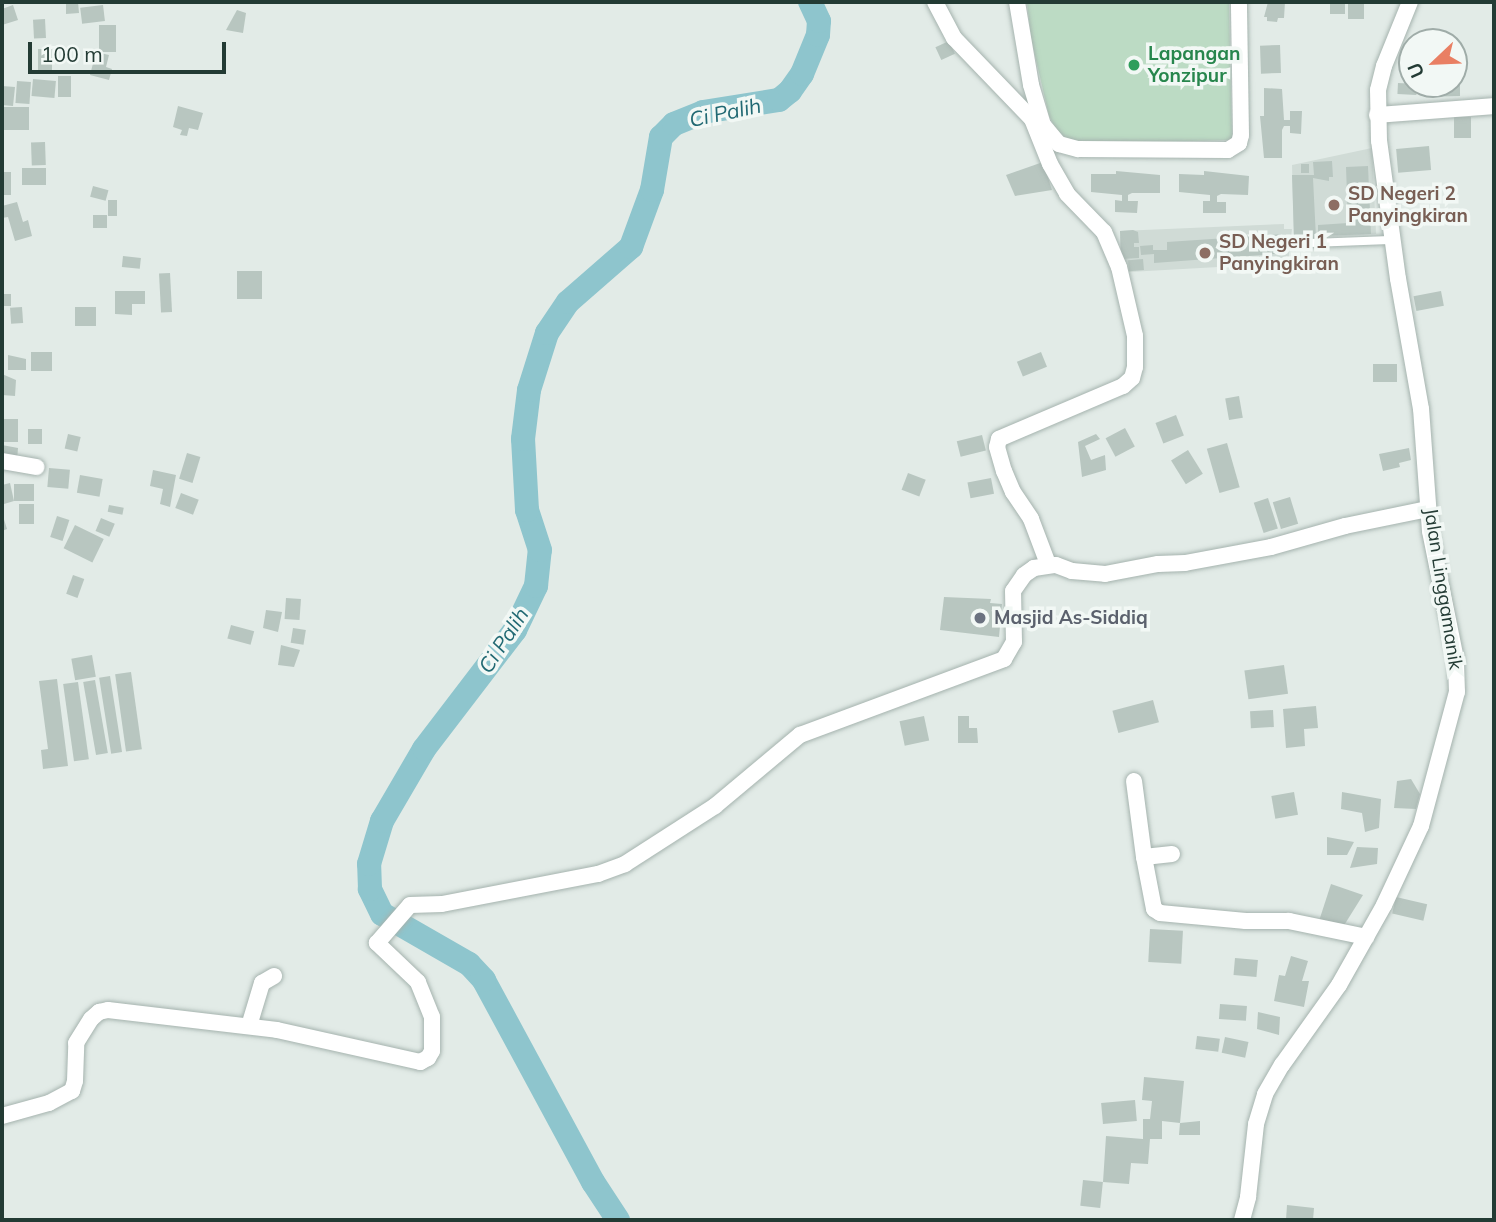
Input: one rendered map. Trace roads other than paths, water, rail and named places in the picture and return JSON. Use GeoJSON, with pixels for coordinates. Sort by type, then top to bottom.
{"type":"FeatureCollection","features":[{"type":"Feature","properties":{"kind":"street"},"geometry":{"type":"LineString","coordinates":[[935,2],[954,38],[1032,119],[1049,164],[1067,194],[1104,232],[1116,259],[1135,336],[1135,368],[1132,378],[1123,386],[999,439],[997,447],[1004,471],[1013,492],[1031,519],[1048,564]]}},
{"type":"Feature","properties":{"kind":"street"},"geometry":{"type":"LineString","coordinates":[[1017,2],[1031,85],[1043,125],[1059,144],[1078,149],[1214,150],[1234,148],[1240,139],[1239,2]]}},
{"type":"Feature","properties":{"kind":"street","name":"Jalan Linggamanik"},"geometry":{"type":"LineString","coordinates":[[1241,1220],[1248,1197],[1256,1124],[1265,1094],[1282,1065],[1339,985],[1421,826],[1457,692],[1456,659],[1435,564],[1421,409],[1392,240],[1377,115],[1378,90],[1384,66],[1410,2]]}},
{"type":"Feature","properties":{"kind":"street"},"geometry":{"type":"LineString","coordinates":[[1377,115],[1494,106]]}},
{"type":"Feature","properties":{"kind":"street"},"geometry":{"type":"LineString","coordinates":[[2,461],[36,467]]}},
{"type":"Feature","properties":{"kind":"street"},"geometry":{"type":"LineString","coordinates":[[2,1116],[49,1103],[72,1091],[75,1081],[75,1043],[99,1012],[108,1010],[249,1027],[420,1062],[428,1058],[432,1051],[432,1017],[418,982],[378,947],[377,941],[410,905],[442,904],[617,868],[715,806],[800,735],[1003,659],[1014,642],[1013,591],[1024,575],[1034,568],[1048,564],[1105,574],[1157,564],[1185,563],[1271,547],[1345,526],[1428,509]]}},
{"type":"Feature","properties":{"kind":"street"},"geometry":{"type":"LineString","coordinates":[[1134,781],[1154,909],[1160,913],[1246,921],[1289,921],[1366,937]]}},
{"type":"Feature","properties":{"kind":"street"},"geometry":{"type":"LineString","coordinates":[[1144,857],[1171,854]]}},
{"type":"Feature","properties":{"kind":"street"},"geometry":{"type":"LineString","coordinates":[[249,1027],[262,983],[274,976]]}},
{"type":"Feature","properties":{"kind":"lane"},"geometry":{"type":"LineString","coordinates":[[1309,243],[1392,240]]}},
{"type":"Feature","properties":{"kind":"waterway","name":"Ci Palih"},"geometry":{"type":"LineString","coordinates":[[618,1220],[593,1182],[484,980],[469,964],[382,914],[370,889],[369,864],[382,821],[424,749],[515,630],[536,586],[540,550],[527,510],[523,439],[529,390],[547,333],[568,302],[631,247],[652,190],[661,137],[674,124],[703,112],[779,100],[790,91],[802,74],[818,35],[819,21],[810,2]]}},
{"type":"Feature","properties":{"kind":"place","name":"Lapangan Yonzipur"},"geometry":{"type":"Point","coordinates":[1134,65]}},
{"type":"Feature","properties":{"kind":"place","name":"SD Negeri 2 Panyingkiran"},"geometry":{"type":"Point","coordinates":[1334,205]}},
{"type":"Feature","properties":{"kind":"place","name":"SD Negeri 1 Panyingkiran"},"geometry":{"type":"Point","coordinates":[1205,253]}},
{"type":"Feature","properties":{"kind":"place","name":"Masjid As-Siddiq"},"geometry":{"type":"Point","coordinates":[980,618]}}]}
